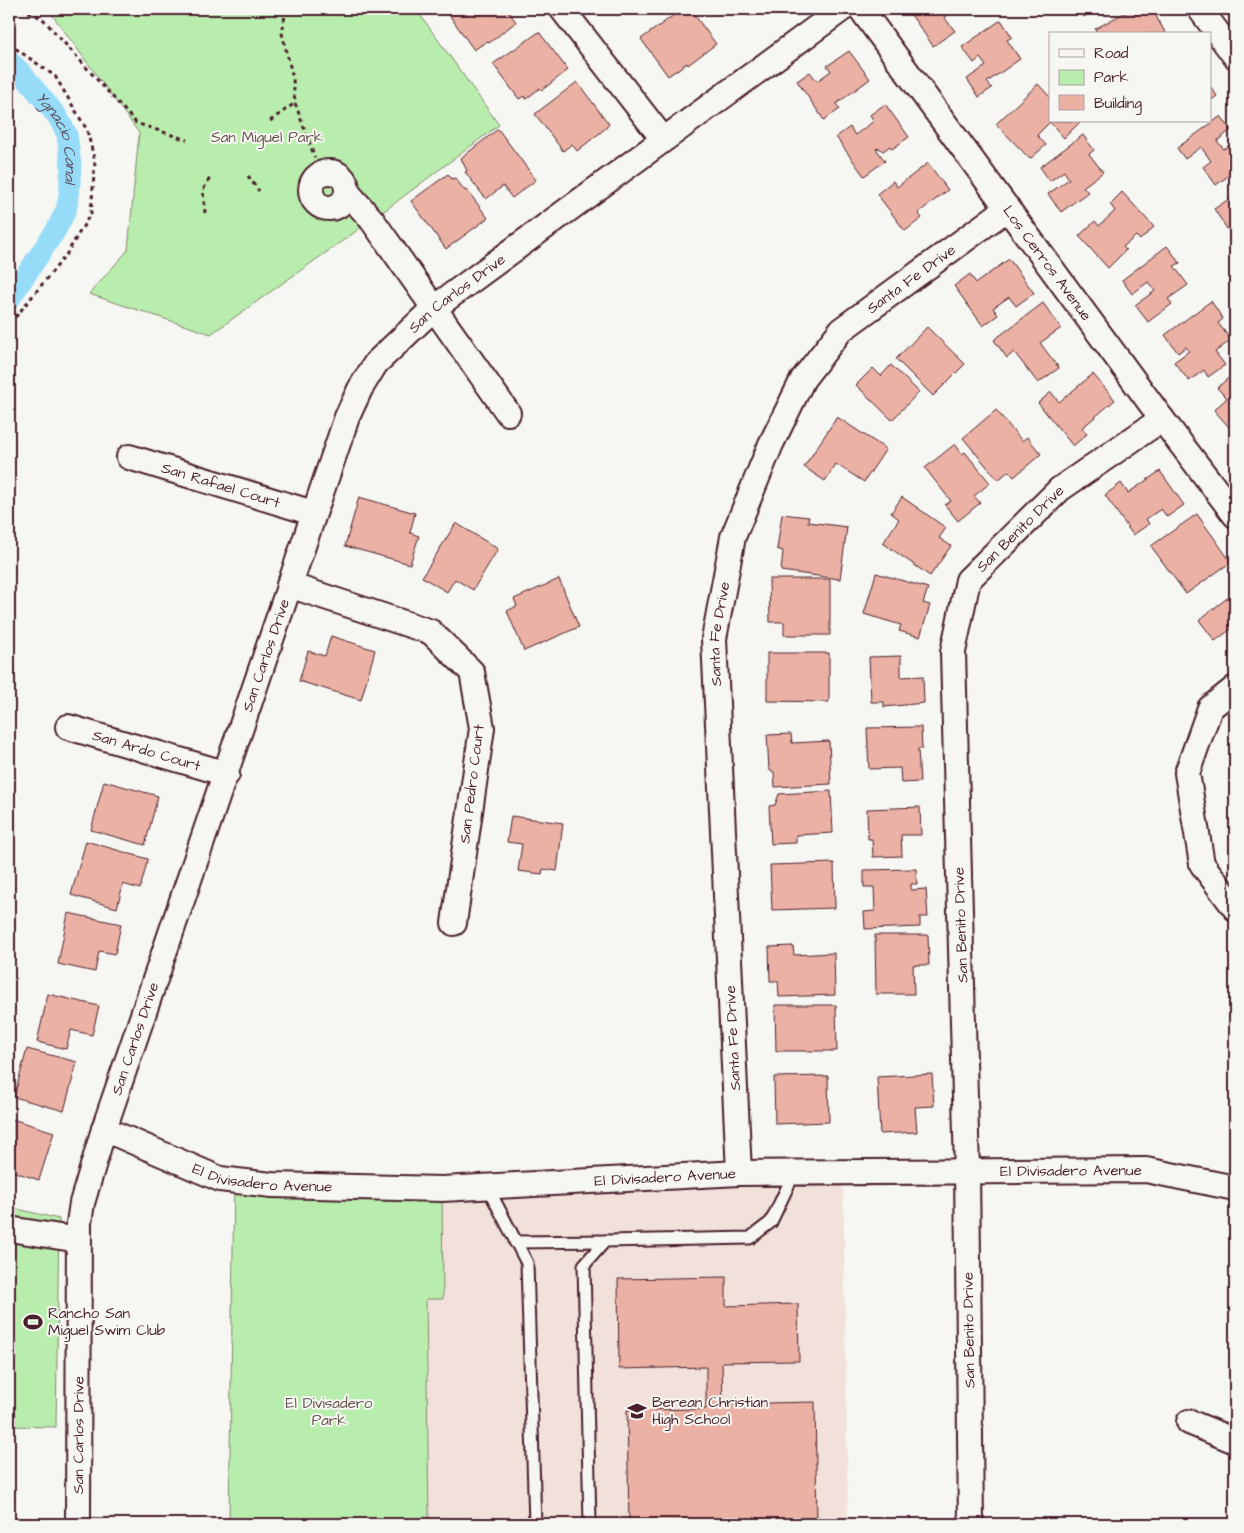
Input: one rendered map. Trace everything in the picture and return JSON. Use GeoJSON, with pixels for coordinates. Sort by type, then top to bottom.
{"type":"FeatureCollection","features":[{"type":"Feature","properties":{"kind":"street"},"geometry":{"type":"LineString","coordinates":[[562,9],[663,139]]}},
{"type":"Feature","properties":{"kind":"street","name":"San Carlos Drive"},"geometry":{"type":"LineString","coordinates":[[78,1524],[79,1240],[82,1203],[104,1129],[227,774],[313,514],[347,417],[360,389],[376,363],[434,308],[842,9]]}},
{"type":"Feature","properties":{"kind":"street","name":"Los Cerros Avenue"},"geometry":{"type":"LineString","coordinates":[[861,9],[1162,419],[1235,515]]}},
{"type":"Feature","properties":{"kind":"street"},"geometry":{"type":"LineString","coordinates":[[1200,9],[1235,56]]}},
{"type":"Feature","properties":{"kind":"street"},"geometry":{"type":"LineString","coordinates":[[348,192],[372,220],[508,412]]}},
{"type":"Feature","properties":{"kind":"street","name":"Santa Fe Drive"},"geometry":{"type":"LineString","coordinates":[[740,1173],[714,639],[733,537],[771,444],[803,379],[841,330],[1008,208]]}},
{"type":"Feature","properties":{"kind":"street","name":"San Benito Drive"},"geometry":{"type":"LineString","coordinates":[[971,1524],[967,1170],[953,652],[968,580],[1060,489],[1162,419]]}},
{"type":"Feature","properties":{"kind":"street","name":"San Rafael Court"},"geometry":{"type":"LineString","coordinates":[[129,457],[313,514]]}},
{"type":"Feature","properties":{"kind":"street","name":"San Pedro Court"},"geometry":{"type":"LineString","coordinates":[[289,585],[431,632],[472,672],[482,728],[454,923]]}},
{"type":"Feature","properties":{"kind":"street"},"geometry":{"type":"LineString","coordinates":[[1235,688],[1210,708],[1187,773],[1202,864],[1235,908]]}},
{"type":"Feature","properties":{"kind":"street","name":"San Ardo Court"},"geometry":{"type":"LineString","coordinates":[[68,727],[227,774]]}},
{"type":"Feature","properties":{"kind":"street","name":"El Divisadero Avenue"},"geometry":{"type":"LineString","coordinates":[[104,1129],[220,1179],[272,1185],[442,1188],[740,1173],[1146,1170],[1235,1188]]}},
{"type":"Feature","properties":{"kind":"street"},"geometry":{"type":"LineString","coordinates":[[9,1229],[79,1240]]}},
{"type":"Feature","properties":{"kind":"street"},"geometry":{"type":"LineString","coordinates":[[1189,1422],[1235,1441]]}},
{"type":"Feature","properties":{"kind":"lane"},"geometry":{"type":"LineString","coordinates":[[516,1242],[750,1238],[770,1222],[794,1173]]}},
{"type":"Feature","properties":{"kind":"lane"},"geometry":{"type":"LineString","coordinates":[[487,1186],[527,1263],[535,1524]]}},
{"type":"Feature","properties":{"kind":"lane"},"geometry":{"type":"LineString","coordinates":[[590,1524],[584,1266],[606,1241]]}},
{"type":"Feature","properties":{"kind":"path"},"geometry":{"type":"LineString","coordinates":[[21,9],[42,18],[136,123],[188,140]]}},
{"type":"Feature","properties":{"kind":"path"},"geometry":{"type":"LineString","coordinates":[[286,9],[282,33],[293,79],[295,103],[315,158]]}},
{"type":"Feature","properties":{"kind":"path"},"geometry":{"type":"LineString","coordinates":[[9,44],[55,76],[87,130],[95,162],[91,213],[66,255],[9,325]]}},
{"type":"Feature","properties":{"kind":"path"},"geometry":{"type":"LineString","coordinates":[[270,121],[295,103]]}},
{"type":"Feature","properties":{"kind":"path"},"geometry":{"type":"LineString","coordinates":[[248,176],[258,190]]}},
{"type":"Feature","properties":{"kind":"path"},"geometry":{"type":"LineString","coordinates":[[205,213],[203,190],[210,178]]}},
{"type":"Feature","properties":{"kind":"shaded area","name":"Berean Christian High School"},"geometry":{"type":"Polygon","coordinates":[[[843,1172],[848,1524],[429,1524],[426,1298],[443,1299],[442,1189],[843,1172]]]}},
{"type":"Feature","properties":{"kind":"green space","name":"San Miguel Park"},"geometry":{"type":"Polygon","coordinates":[[[48,9],[416,9],[499,125],[372,220],[211,334],[89,294],[128,250],[139,133],[48,9]]]}},
{"type":"Feature","properties":{"kind":"green space","name":"El Divisadero Park"},"geometry":{"type":"Polygon","coordinates":[[[234,1181],[442,1189],[443,1299],[426,1299],[429,1524],[229,1524],[234,1181]]]}},
{"type":"Feature","properties":{"kind":"green space","name":"Rancho San Miguel Swim Club"},"geometry":{"type":"Polygon","coordinates":[[[9,1207],[59,1219],[56,1427],[9,1426],[9,1207]]]}},
{"type":"Feature","properties":{"kind":"building"},"geometry":{"type":"Polygon","coordinates":[[[445,9],[507,9],[516,22],[489,43],[487,41],[474,50],[445,9]]]}},
{"type":"Feature","properties":{"kind":"building"},"geometry":{"type":"Polygon","coordinates":[[[682,9],[690,9],[716,44],[688,65],[687,63],[668,76],[641,39],[682,9]]]}},
{"type":"Feature","properties":{"kind":"building"},"geometry":{"type":"Polygon","coordinates":[[[741,9],[758,9],[749,16],[741,9]]]}},
{"type":"Feature","properties":{"kind":"building"},"geometry":{"type":"Polygon","coordinates":[[[907,9],[955,9],[944,17],[955,31],[933,46],[907,9]]]}},
{"type":"Feature","properties":{"kind":"building"},"geometry":{"type":"Polygon","coordinates":[[[1078,9],[1096,9],[1084,17],[1078,9]]]}},
{"type":"Feature","properties":{"kind":"building"},"geometry":{"type":"Polygon","coordinates":[[[1131,9],[1152,9],[1165,32],[1096,32],[1095,29],[1131,9]]]}},
{"type":"Feature","properties":{"kind":"building"},"geometry":{"type":"Polygon","coordinates":[[[1001,20],[1012,37],[1007,40],[1020,59],[987,82],[992,88],[979,97],[967,79],[986,66],[980,58],[974,63],[962,47],[1001,20]]]}},
{"type":"Feature","properties":{"kind":"building"},"geometry":{"type":"Polygon","coordinates":[[[539,32],[568,70],[542,90],[540,88],[526,99],[524,96],[519,99],[493,64],[539,32]]]}},
{"type":"Feature","properties":{"kind":"building"},"geometry":{"type":"Polygon","coordinates":[[[849,51],[870,79],[836,104],[840,109],[824,120],[797,81],[810,72],[817,81],[831,71],[827,66],[849,51]]]}},
{"type":"Feature","properties":{"kind":"building"},"geometry":{"type":"Polygon","coordinates":[[[577,82],[609,124],[577,151],[572,144],[563,151],[535,114],[577,82]]]}},
{"type":"Feature","properties":{"kind":"building"},"geometry":{"type":"Polygon","coordinates":[[[1038,84],[1049,96],[1050,122],[1037,135],[1046,145],[1030,159],[996,124],[1038,84]]]}},
{"type":"Feature","properties":{"kind":"building"},"geometry":{"type":"Polygon","coordinates":[[[1212,89],[1217,96],[1212,100],[1212,89]]]}},
{"type":"Feature","properties":{"kind":"building"},"geometry":{"type":"Polygon","coordinates":[[[885,104],[909,137],[892,149],[890,146],[883,151],[879,148],[876,149],[885,161],[864,176],[836,137],[850,127],[855,135],[874,121],[870,115],[885,104]]]}},
{"type":"Feature","properties":{"kind":"building"},"geometry":{"type":"Polygon","coordinates":[[[1221,116],[1231,130],[1217,141],[1224,149],[1235,141],[1235,171],[1216,185],[1203,167],[1211,161],[1201,147],[1185,159],[1177,148],[1221,116]]]}},
{"type":"Feature","properties":{"kind":"building"},"geometry":{"type":"Polygon","coordinates":[[[1050,122],[1080,122],[1064,138],[1050,122]]]}},
{"type":"Feature","properties":{"kind":"building"},"geometry":{"type":"Polygon","coordinates":[[[498,129],[536,180],[512,198],[503,186],[486,199],[465,172],[467,171],[461,158],[498,129]]]}},
{"type":"Feature","properties":{"kind":"building"},"geometry":{"type":"Polygon","coordinates":[[[1083,135],[1094,150],[1089,154],[1103,172],[1083,187],[1088,192],[1061,212],[1048,194],[1069,179],[1064,171],[1050,181],[1040,167],[1083,135]]]}},
{"type":"Feature","properties":{"kind":"building"},"geometry":{"type":"Polygon","coordinates":[[[928,163],[948,190],[918,213],[922,218],[905,231],[877,194],[893,181],[897,187],[928,163]]]}},
{"type":"Feature","properties":{"kind":"building"},"geometry":{"type":"Polygon","coordinates":[[[448,174],[452,179],[455,178],[465,191],[467,190],[488,218],[446,249],[411,201],[448,174]]]}},
{"type":"Feature","properties":{"kind":"building"},"geometry":{"type":"Polygon","coordinates":[[[1122,192],[1154,227],[1140,240],[1136,236],[1123,247],[1126,250],[1108,268],[1079,236],[1095,221],[1099,226],[1115,211],[1110,204],[1122,192]]]}},
{"type":"Feature","properties":{"kind":"building"},"geometry":{"type":"Polygon","coordinates":[[[1235,195],[1235,241],[1214,209],[1235,195]]]}},
{"type":"Feature","properties":{"kind":"building"},"geometry":{"type":"Polygon","coordinates":[[[1167,246],[1180,263],[1174,266],[1188,285],[1168,299],[1172,304],[1148,322],[1135,305],[1155,291],[1148,282],[1132,294],[1122,280],[1167,246]]]}},
{"type":"Feature","properties":{"kind":"building"},"geometry":{"type":"Polygon","coordinates":[[[1009,259],[1034,293],[1016,306],[1009,297],[993,308],[998,315],[983,326],[954,286],[970,274],[976,283],[1009,259]]]}},
{"type":"Feature","properties":{"kind":"building"},"geometry":{"type":"Polygon","coordinates":[[[1211,301],[1223,319],[1218,323],[1231,340],[1215,352],[1225,365],[1208,377],[1204,370],[1189,381],[1174,362],[1189,351],[1186,347],[1178,353],[1165,335],[1211,301]]]}},
{"type":"Feature","properties":{"kind":"building"},"geometry":{"type":"Polygon","coordinates":[[[1043,303],[1061,328],[1040,343],[1059,368],[1038,383],[1014,352],[1007,358],[994,340],[1043,303]]]}},
{"type":"Feature","properties":{"kind":"building"},"geometry":{"type":"Polygon","coordinates":[[[927,327],[965,364],[933,396],[896,359],[927,327]]]}},
{"type":"Feature","properties":{"kind":"building"},"geometry":{"type":"Polygon","coordinates":[[[891,365],[919,392],[892,420],[856,385],[873,368],[881,376],[891,365]]]}},
{"type":"Feature","properties":{"kind":"building"},"geometry":{"type":"Polygon","coordinates":[[[1235,372],[1234,433],[1214,410],[1227,398],[1217,388],[1235,372]]]}},
{"type":"Feature","properties":{"kind":"building"},"geometry":{"type":"Polygon","coordinates":[[[1093,374],[1115,400],[1082,428],[1087,434],[1073,446],[1038,403],[1051,392],[1059,402],[1093,374]]]}},
{"type":"Feature","properties":{"kind":"building"},"geometry":{"type":"Polygon","coordinates":[[[996,410],[1022,441],[1027,437],[1041,454],[1014,477],[1009,471],[998,480],[963,438],[996,410]]]}},
{"type":"Feature","properties":{"kind":"building"},"geometry":{"type":"Polygon","coordinates":[[[837,417],[886,449],[864,482],[836,464],[825,481],[804,467],[837,417]]]}},
{"type":"Feature","properties":{"kind":"building"},"geometry":{"type":"Polygon","coordinates":[[[955,444],[962,454],[965,452],[990,483],[974,496],[980,503],[958,521],[945,505],[951,501],[925,468],[955,444]]]}},
{"type":"Feature","properties":{"kind":"building"},"geometry":{"type":"Polygon","coordinates":[[[1160,471],[1184,505],[1167,517],[1161,509],[1146,519],[1149,524],[1133,535],[1105,495],[1121,483],[1128,493],[1160,471]]]}},
{"type":"Feature","properties":{"kind":"building"},"geometry":{"type":"Polygon","coordinates":[[[359,497],[415,513],[410,533],[419,536],[410,564],[345,546],[359,497]]]}},
{"type":"Feature","properties":{"kind":"building"},"geometry":{"type":"Polygon","coordinates":[[[902,497],[946,528],[939,538],[951,546],[930,576],[883,543],[899,519],[891,513],[902,497]]]}},
{"type":"Feature","properties":{"kind":"building"},"geometry":{"type":"Polygon","coordinates":[[[782,514],[809,517],[808,522],[847,527],[840,579],[781,571],[783,551],[777,549],[782,514]]]}},
{"type":"Feature","properties":{"kind":"building"},"geometry":{"type":"Polygon","coordinates":[[[1197,514],[1231,562],[1186,594],[1151,546],[1197,514]]]}},
{"type":"Feature","properties":{"kind":"building"},"geometry":{"type":"Polygon","coordinates":[[[456,523],[498,549],[473,590],[455,579],[447,592],[422,577],[456,523]]]}},
{"type":"Feature","properties":{"kind":"building"},"geometry":{"type":"Polygon","coordinates":[[[876,573],[928,588],[923,603],[930,605],[920,637],[899,631],[901,625],[864,614],[876,573]]]}},
{"type":"Feature","properties":{"kind":"building"},"geometry":{"type":"Polygon","coordinates":[[[559,579],[579,627],[524,651],[507,611],[517,606],[514,599],[559,579]]]}},
{"type":"Feature","properties":{"kind":"building"},"geometry":{"type":"Polygon","coordinates":[[[769,579],[830,579],[830,635],[784,635],[784,622],[770,622],[769,579]]]}},
{"type":"Feature","properties":{"kind":"building"},"geometry":{"type":"Polygon","coordinates":[[[1235,592],[1235,626],[1215,641],[1199,620],[1235,592]]]}},
{"type":"Feature","properties":{"kind":"building"},"geometry":{"type":"Polygon","coordinates":[[[331,636],[375,650],[361,700],[299,681],[308,651],[325,656],[331,636]]]}},
{"type":"Feature","properties":{"kind":"building"},"geometry":{"type":"Polygon","coordinates":[[[767,653],[829,653],[829,702],[767,701],[767,653]]]}},
{"type":"Feature","properties":{"kind":"building"},"geometry":{"type":"Polygon","coordinates":[[[901,656],[901,677],[923,676],[924,703],[884,707],[884,702],[871,702],[869,657],[901,656]]]}},
{"type":"Feature","properties":{"kind":"building"},"geometry":{"type":"Polygon","coordinates":[[[921,727],[922,749],[918,749],[920,782],[901,783],[900,768],[869,769],[867,728],[921,727]]]}},
{"type":"Feature","properties":{"kind":"building"},"geometry":{"type":"Polygon","coordinates":[[[791,734],[792,743],[829,741],[831,784],[775,787],[774,772],[769,770],[767,735],[791,734]]]}},
{"type":"Feature","properties":{"kind":"building"},"geometry":{"type":"Polygon","coordinates":[[[104,781],[158,796],[145,845],[91,830],[104,781]]]}},
{"type":"Feature","properties":{"kind":"building"},"geometry":{"type":"Polygon","coordinates":[[[831,791],[833,833],[796,835],[796,843],[771,844],[769,806],[775,805],[779,794],[831,791]]]}},
{"type":"Feature","properties":{"kind":"building"},"geometry":{"type":"Polygon","coordinates":[[[920,807],[921,835],[901,835],[902,856],[873,857],[872,839],[868,839],[867,809],[920,807]]]}},
{"type":"Feature","properties":{"kind":"building"},"geometry":{"type":"Polygon","coordinates":[[[511,816],[563,823],[557,871],[543,869],[542,874],[518,871],[522,844],[507,842],[511,816]]]}},
{"type":"Feature","properties":{"kind":"building"},"geometry":{"type":"Polygon","coordinates":[[[86,841],[148,859],[140,889],[123,884],[117,908],[71,895],[86,841]]]}},
{"type":"Feature","properties":{"kind":"building"},"geometry":{"type":"Polygon","coordinates":[[[834,863],[835,908],[772,910],[770,865],[834,863]]]}},
{"type":"Feature","properties":{"kind":"building"},"geometry":{"type":"Polygon","coordinates":[[[916,869],[917,884],[911,884],[911,890],[926,889],[928,917],[920,917],[920,927],[865,929],[864,912],[875,911],[874,887],[864,887],[864,870],[916,869]]]}},
{"type":"Feature","properties":{"kind":"building"},"geometry":{"type":"Polygon","coordinates":[[[68,913],[121,924],[115,954],[99,951],[95,972],[58,964],[68,913]]]}},
{"type":"Feature","properties":{"kind":"building"},"geometry":{"type":"Polygon","coordinates":[[[875,935],[928,935],[929,965],[913,965],[914,994],[876,994],[875,935]]]}},
{"type":"Feature","properties":{"kind":"building"},"geometry":{"type":"Polygon","coordinates":[[[793,946],[794,955],[834,953],[835,995],[779,997],[778,981],[770,981],[769,947],[793,946]]]}},
{"type":"Feature","properties":{"kind":"building"},"geometry":{"type":"Polygon","coordinates":[[[48,994],[99,1006],[92,1035],[71,1030],[66,1049],[37,1042],[48,994]]]}},
{"type":"Feature","properties":{"kind":"building"},"geometry":{"type":"Polygon","coordinates":[[[775,1005],[836,1005],[837,1051],[776,1051],[775,1005]]]}},
{"type":"Feature","properties":{"kind":"building"},"geometry":{"type":"Polygon","coordinates":[[[27,1049],[77,1062],[64,1111],[14,1097],[27,1049]]]}},
{"type":"Feature","properties":{"kind":"building"},"geometry":{"type":"Polygon","coordinates":[[[932,1074],[934,1106],[915,1107],[917,1132],[880,1134],[877,1077],[932,1074]]]}},
{"type":"Feature","properties":{"kind":"building"},"geometry":{"type":"Polygon","coordinates":[[[828,1076],[829,1122],[775,1124],[774,1077],[828,1076]]]}},
{"type":"Feature","properties":{"kind":"building"},"geometry":{"type":"Polygon","coordinates":[[[9,1118],[54,1132],[39,1180],[9,1170],[9,1118]]]}},
{"type":"Feature","properties":{"kind":"building"},"geometry":{"type":"Polygon","coordinates":[[[726,1277],[726,1306],[798,1304],[799,1361],[722,1362],[723,1404],[815,1402],[817,1524],[629,1524],[627,1410],[706,1409],[706,1367],[619,1369],[618,1279],[726,1277]]]}},
{"type":"Feature","properties":{"kind":"waterway","name":"Ygnacio Canal"},"geometry":{"type":"LineString","coordinates":[[9,61],[19,70],[57,116],[67,134],[71,166],[66,210],[56,230],[9,300]]}},
{"type":"Feature","properties":{"kind":"place","name":"Rancho San Miguel Swim Club"},"geometry":{"type":"Point","coordinates":[33,1322]}},
{"type":"Feature","properties":{"kind":"place","name":"Berean Christian High School"},"geometry":{"type":"Point","coordinates":[637,1411]}}]}
